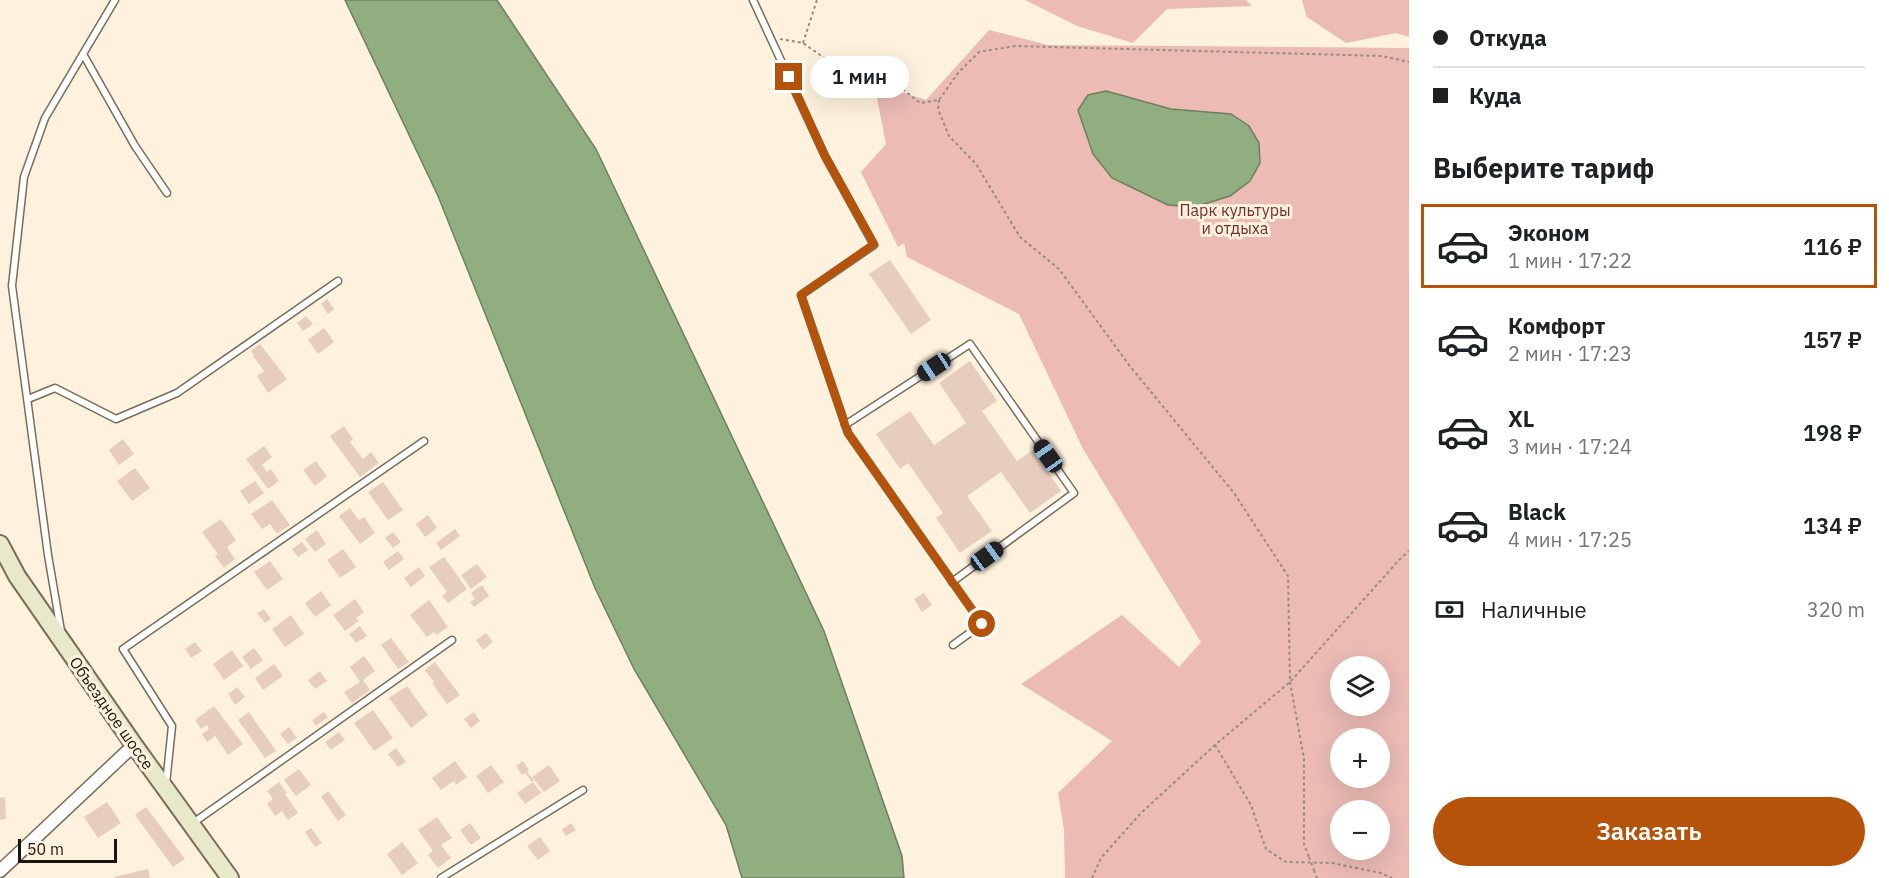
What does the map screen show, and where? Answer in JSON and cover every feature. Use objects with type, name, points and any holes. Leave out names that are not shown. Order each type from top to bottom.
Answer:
[{"type":"main road","name":"Объездное шоссе","points":[[0,544],[17,576],[63,643],[230,878]]},
{"type":"street","points":[[0,871],[134,745]]},
{"type":"lane","points":[[63,643],[48,555],[12,286],[24,177],[45,118],[115,0]]},
{"type":"lane","points":[[753,0],[825,156],[874,244],[801,295],[848,433],[982,624],[953,645]]},
{"type":"lane","points":[[83,54],[135,146],[167,194]]},
{"type":"lane","points":[[28,399],[55,388],[116,420],[177,393],[338,280]]},
{"type":"lane","points":[[845,425],[970,344],[1074,493],[952,582]]},
{"type":"lane","points":[[166,788],[172,726],[123,649],[424,441]]},
{"type":"lane","points":[[192,823],[452,640]]},
{"type":"lane","points":[[441,878],[583,790]]},
{"type":"path","points":[[803,43],[817,0]]},
{"type":"path","points":[[770,38],[803,43],[833,64],[874,66],[920,103],[939,99]]},
{"type":"path","points":[[1317,878],[1304,844],[1304,759],[1290,682],[1288,576],[1234,493],[1129,365],[1059,268],[1020,237],[976,164],[949,136],[938,109],[939,99],[958,73],[979,52],[1015,46],[1382,56],[1409,62]]},
{"type":"path","points":[[1092,878],[1101,858],[1141,813],[1215,745],[1290,682],[1370,591],[1409,551]]},
{"type":"path","points":[[1215,745],[1251,805],[1266,849],[1286,862],[1332,863],[1381,873],[1392,878]]},
{"type":"green space","points":[[1025,0],[1246,0],[1252,6],[1167,9],[1133,43],[1077,26]]},
{"type":"green space","points":[[1302,0],[1409,0],[1409,37],[1396,33],[1346,43],[1307,17]]},
{"type":"green space","name":"Парк культуры и отдыха","points":[[989,30],[1048,45],[1409,48],[1409,878],[1065,878],[1064,830],[1058,793],[1112,741],[1021,684],[1122,615],[1179,667],[1201,642],[1083,449],[1019,314],[907,257],[904,243],[898,247],[861,172],[886,144],[874,83],[926,100]]},
{"type":"shaded area","points":[[345,0],[497,0],[596,149],[824,631],[902,856],[904,878],[742,878],[726,825],[634,669],[595,588],[438,196]]},
{"type":"shaded area","points":[[1106,91],[1171,109],[1231,114],[1249,126],[1259,143],[1260,163],[1250,181],[1230,196],[1195,207],[1168,205],[1112,178],[1093,154],[1078,110],[1088,95]]},
{"type":"building","points":[[890,260],[931,320],[911,334],[869,274]]},
{"type":"building","points":[[327,299],[334,309],[328,314],[321,304]]},
{"type":"building","points":[[306,316],[313,324],[303,331],[297,323]]},
{"type":"building","points":[[324,328],[334,342],[318,354],[308,340]]},
{"type":"building","points":[[260,344],[287,379],[268,393],[257,376],[264,371],[251,351]]},
{"type":"building","points":[[970,361],[997,401],[982,411],[1017,461],[1033,450],[1061,491],[1030,513],[1001,472],[967,496],[992,531],[960,553],[936,518],[943,513],[908,463],[900,469],[876,434],[910,411],[934,445],[966,423],[939,383]]},
{"type":"building","points":[[344,426],[353,439],[350,442],[363,459],[371,452],[379,463],[360,477],[330,436]]},
{"type":"building","points":[[123,439],[134,454],[119,465],[109,450]]},
{"type":"building","points":[[264,446],[272,457],[262,465],[267,472],[271,469],[279,481],[268,489],[246,459]]},
{"type":"building","points":[[316,461],[327,476],[315,486],[303,470]]},
{"type":"building","points":[[135,468],[150,488],[132,501],[117,481]]},
{"type":"building","points":[[255,481],[264,493],[249,504],[240,491]]},
{"type":"building","points":[[383,482],[403,510],[388,520],[368,492]]},
{"type":"building","points":[[272,500],[290,525],[277,534],[270,524],[262,529],[251,514]]},
{"type":"building","points":[[350,508],[359,520],[364,517],[375,533],[360,544],[339,516]]},
{"type":"building","points":[[428,515],[437,528],[425,537],[416,524]]},
{"type":"building","points":[[221,519],[236,540],[227,547],[235,559],[224,568],[215,556],[218,554],[202,532]]},
{"type":"building","points":[[455,529],[460,536],[441,550],[436,543]]},
{"type":"building","points":[[317,530],[326,544],[315,552],[305,539]]},
{"type":"building","points":[[393,532],[401,542],[393,548],[385,538]]},
{"type":"building","points":[[302,542],[308,550],[298,557],[292,549]]},
{"type":"building","points":[[343,549],[356,567],[340,578],[327,560]]},
{"type":"building","points":[[398,551],[404,559],[389,570],[383,562]]},
{"type":"building","points":[[444,557],[467,589],[448,603],[442,596],[447,592],[429,567]]},
{"type":"building","points":[[270,561],[283,579],[267,590],[254,572]]},
{"type":"building","points":[[477,564],[487,577],[471,589],[461,575]]},
{"type":"building","points":[[419,567],[425,576],[411,587],[404,578]]},
{"type":"building","points":[[482,585],[489,596],[474,607],[470,602],[475,599],[471,593]]},
{"type":"building","points":[[321,591],[331,605],[315,617],[305,603]]},
{"type":"building","points":[[924,593],[932,605],[922,612],[914,599]]},
{"type":"building","points":[[355,599],[364,612],[356,618],[359,621],[345,631],[333,615]]},
{"type":"building","points":[[429,600],[448,627],[436,635],[434,632],[427,637],[410,615]]},
{"type":"building","points":[[264,609],[271,619],[265,623],[257,613]]},
{"type":"building","points":[[291,615],[304,634],[285,647],[272,629]]},
{"type":"building","points":[[360,626],[367,636],[356,643],[349,634]]},
{"type":"building","points":[[486,633],[493,642],[483,650],[476,640]]},
{"type":"building","points":[[391,638],[409,662],[398,669],[381,645]]},
{"type":"building","points":[[195,642],[202,651],[191,658],[185,649]]},
{"type":"building","points":[[254,648],[263,660],[251,669],[242,657]]},
{"type":"building","points":[[232,650],[243,666],[224,680],[213,664]]},
{"type":"building","points":[[364,656],[375,671],[363,680],[370,690],[352,703],[344,692],[360,682],[350,667]]},
{"type":"building","points":[[435,662],[460,695],[447,704],[425,670]]},
{"type":"building","points":[[274,664],[283,676],[263,690],[255,678]]},
{"type":"building","points":[[320,671],[327,681],[315,689],[308,680]]},
{"type":"building","points":[[407,686],[428,715],[411,728],[389,698]]},
{"type":"building","points":[[237,687],[245,697],[235,705],[228,694]]},
{"type":"building","points":[[214,706],[243,744],[228,755],[215,736],[207,742],[202,734],[209,729],[207,725],[201,729],[195,720]]},
{"type":"building","points":[[373,710],[393,738],[374,751],[354,723]]},
{"type":"building","points":[[249,712],[276,751],[265,758],[238,720]]},
{"type":"building","points":[[324,712],[328,717],[316,726],[312,720]]},
{"type":"building","points":[[474,712],[480,721],[471,728],[464,719]]},
{"type":"building","points":[[289,727],[297,738],[288,744],[280,734]]},
{"type":"building","points":[[339,732],[345,740],[331,750],[325,742]]},
{"type":"building","points":[[396,748],[406,762],[398,767],[388,754]]},
{"type":"building","points":[[455,761],[467,777],[456,785],[454,781],[441,790],[432,778]]},
{"type":"building","points":[[523,761],[534,781],[532,782],[525,773],[522,775],[516,766]]},
{"type":"building","points":[[491,765],[504,782],[488,793],[476,776]]},
{"type":"building","points":[[549,765],[560,781],[544,792],[532,777]]},
{"type":"building","points":[[299,769],[311,785],[296,796],[284,780]]},
{"type":"building","points":[[279,782],[298,813],[288,820],[282,811],[275,816],[267,804],[273,799],[267,791]]},
{"type":"building","points":[[533,782],[541,793],[525,804],[517,793]]},
{"type":"building","points":[[328,791],[346,815],[338,821],[321,797]]},
{"type":"building","points":[[5,797],[6,819],[0,820],[0,798]]},
{"type":"building","points":[[107,802],[121,823],[98,838],[84,817]]},
{"type":"building","points":[[146,807],[185,859],[173,867],[135,815]]},
{"type":"building","points":[[437,817],[452,838],[441,845],[451,858],[438,868],[428,855],[433,851],[418,830]]},
{"type":"building","points":[[470,823],[481,838],[471,845],[460,830]]},
{"type":"building","points":[[571,823],[576,830],[566,836],[562,830]]},
{"type":"building","points":[[311,828],[322,843],[315,847],[305,832]]},
{"type":"building","points":[[540,837],[550,851],[538,860],[527,846]]},
{"type":"building","points":[[402,842],[418,863],[402,875],[387,854]]},
{"type":"building","points":[[148,869],[150,878],[114,878],[114,877]]},
{"type":"route","points":[[789,77],[825,156],[874,244],[801,295],[848,433],[982,624]]}]
